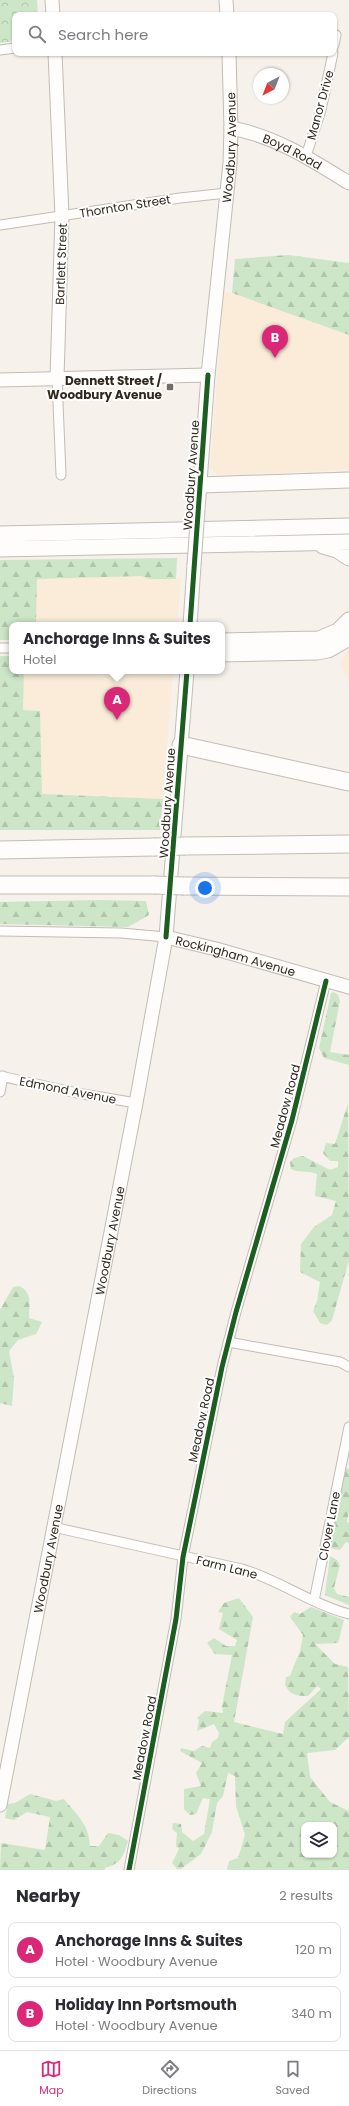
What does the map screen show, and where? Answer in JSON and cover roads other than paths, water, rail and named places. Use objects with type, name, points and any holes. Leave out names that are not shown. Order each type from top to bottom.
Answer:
[{"type":"highway","points":[[181,745],[349,782]]},
{"type":"highway","points":[[0,850],[349,844]]},
{"type":"highway","points":[[0,885],[154,884],[184,886],[349,887]]},
{"type":"main road","points":[[200,485],[349,480]]},
{"type":"main road","points":[[0,534],[347,525]]},
{"type":"main road","points":[[0,549],[349,542]]},
{"type":"main road","points":[[302,543],[337,550],[349,558]]},
{"type":"main road","points":[[225,641],[319,639],[338,631],[349,620]]},
{"type":"main road","points":[[225,654],[316,652],[328,650],[349,638]]},
{"type":"street","points":[[52,0],[53,12]]},
{"type":"street","points":[[226,0],[227,12]]},
{"type":"street","points":[[0,50],[12,48]]},
{"type":"street","name":"Bartlett Street","points":[[55,56],[62,216],[57,378],[61,475]]},
{"type":"street","name":"Woodbury Avenue","points":[[190,622],[208,375],[227,193],[232,128],[229,56]]},
{"type":"street","name":"Manor Drive","points":[[306,156],[321,110],[332,56]]},
{"type":"street","name":"Boyd Road","points":[[232,128],[262,136],[306,156],[349,183]]},
{"type":"street","name":"Thornton Street","points":[[0,225],[180,198],[227,193]]},
{"type":"street","points":[[0,380],[208,375]]},
{"type":"street","name":"Woodbury Avenue","points":[[0,1805],[136,1103],[166,937],[186,674]]},
{"type":"street","name":"Rockingham Avenue","points":[[0,931],[121,933],[166,937],[216,949],[349,987]]},
{"type":"street","name":"Meadow Road","points":[[129,1870],[176,1619],[183,1557],[228,1342],[292,1120],[326,981]]},
{"type":"street","points":[[0,1092],[2,1076]]},
{"type":"street","name":"Edmond Avenue","points":[[2,1076],[77,1093],[136,1103]]},
{"type":"street","points":[[228,1342],[340,1362],[349,1367]]},
{"type":"street","name":"Clover Lane","points":[[314,1601],[349,1427]]},
{"type":"street","name":"Farm Lane","points":[[53,1527],[254,1572],[314,1601],[349,1614]]},
{"type":"place","name":"Holiday Inn Portsmouth","points":[[275,358]]},
{"type":"place","name":"Dennett Street / Woodbury Avenue","points":[[170,387]]},
{"type":"place","name":"Anchorage Inns & Suites","points":[[117,720]]}]
